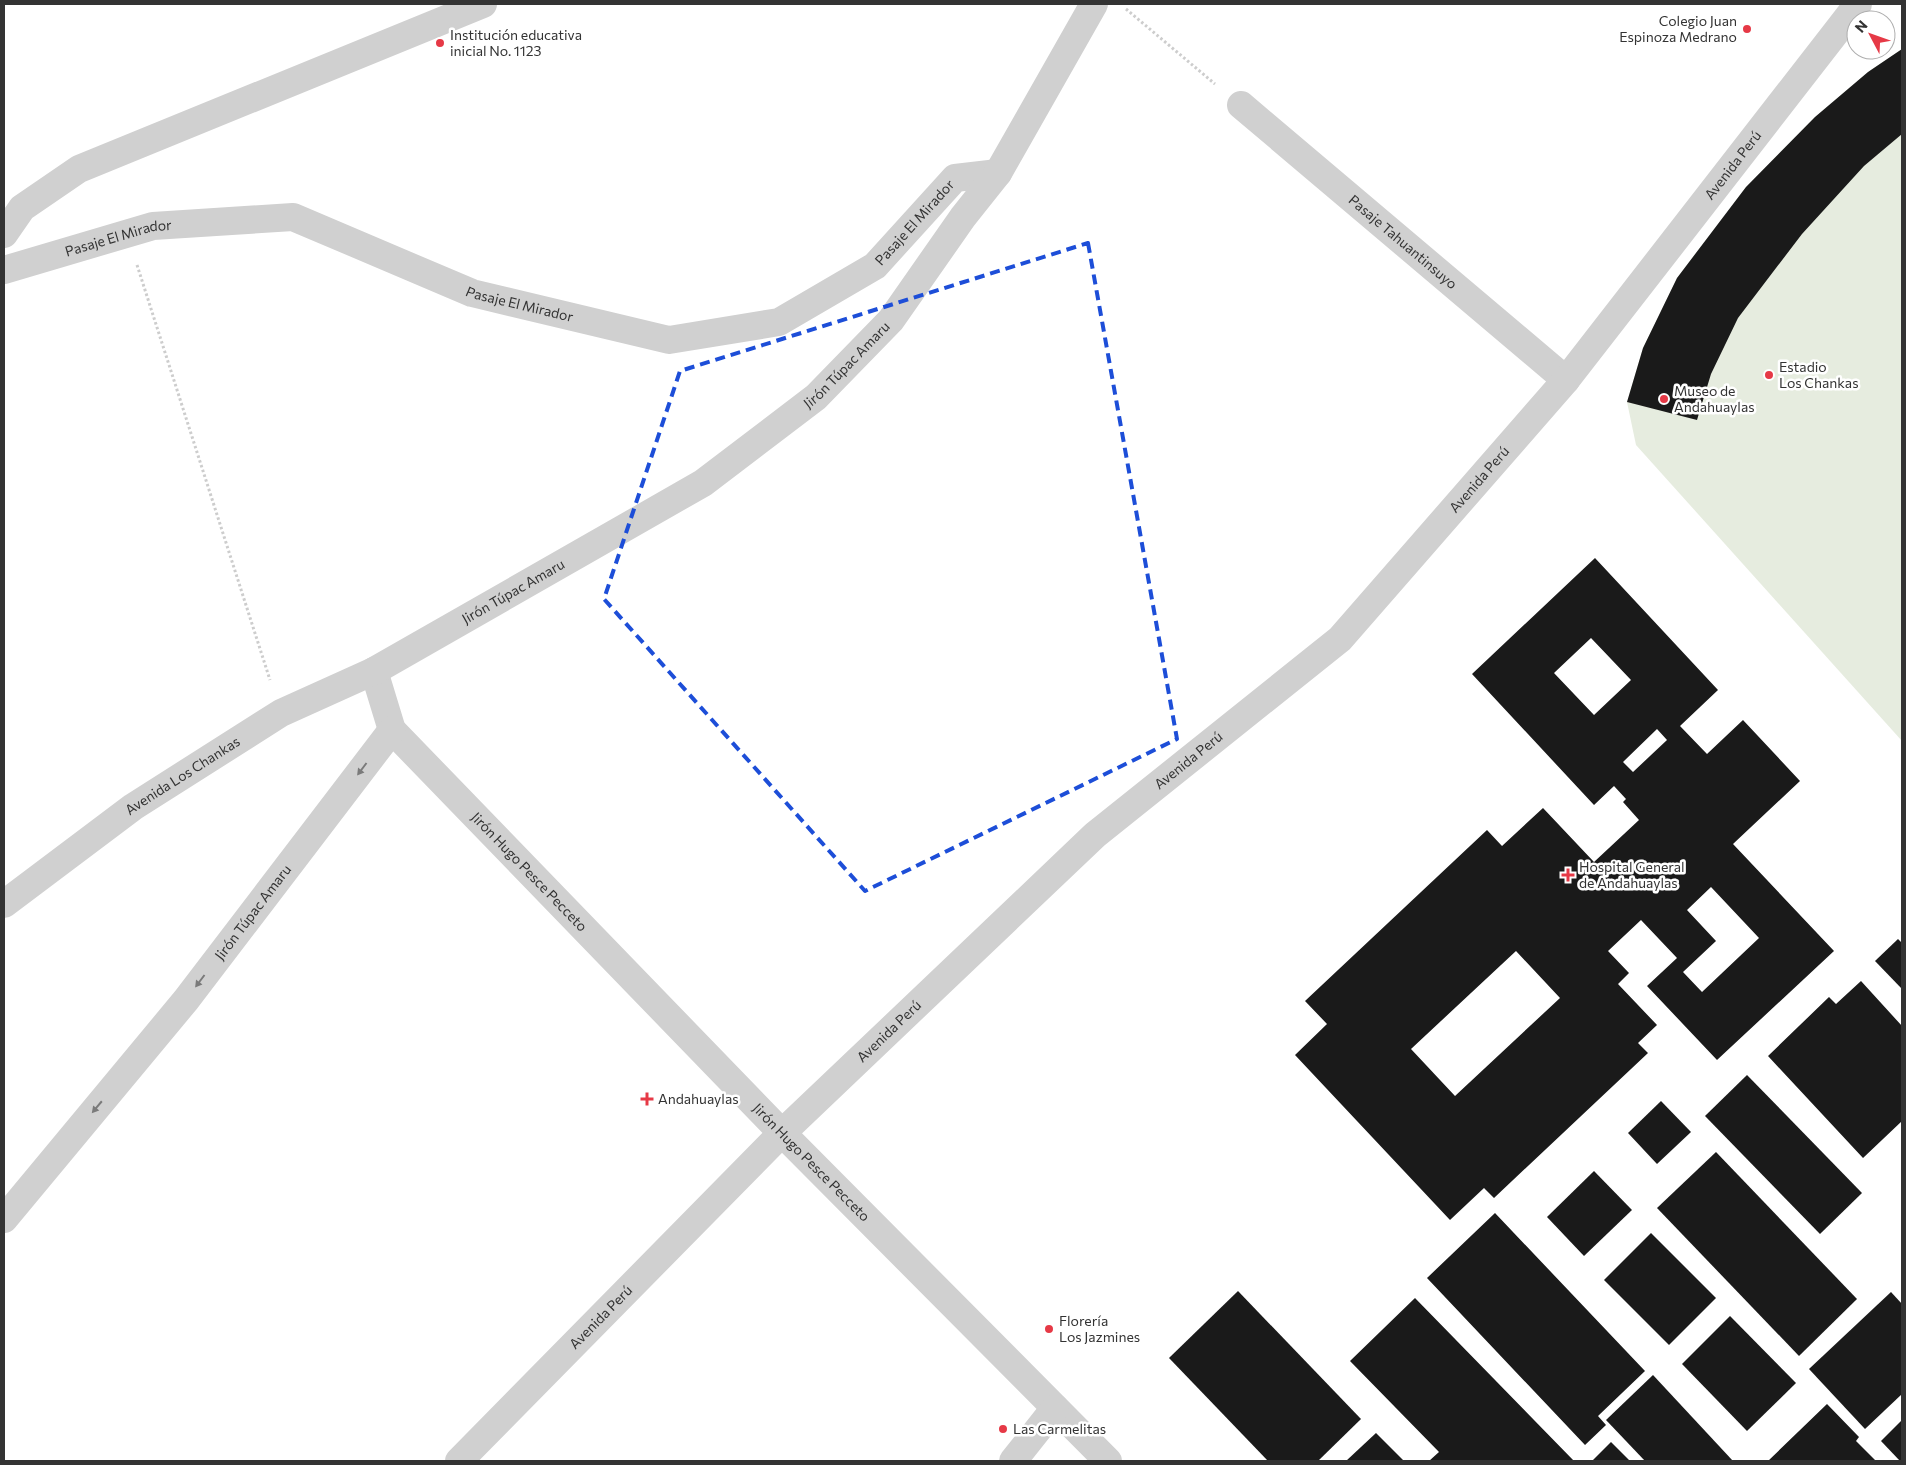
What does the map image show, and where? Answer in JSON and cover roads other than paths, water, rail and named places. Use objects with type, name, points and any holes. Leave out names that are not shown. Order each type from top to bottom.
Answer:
[{"type":"street","points":[[4,234],[22,208],[79,169],[483,4]]},
{"type":"street","name":"Jirón Túpac Amaru","points":[[374,671],[703,484],[816,397],[891,320],[963,217],[998,173],[1094,4]]},
{"type":"street","name":"Avenida Perú","points":[[460,1461],[782,1132],[1095,835],[1340,639],[1566,380],[1858,4]]},
{"type":"street","name":"Pasaje Tahuantinsuyo","points":[[1241,105],[1566,380]]},
{"type":"street","name":"Pasaje El Mirador","points":[[4,264],[152,226],[293,217],[472,293],[669,340],[779,322],[875,266],[955,178],[998,173]]},
{"type":"street","points":[[374,671],[392,730]]},
{"type":"street","name":"Avenida Los Chankas","points":[[4,904],[133,806],[281,713],[374,671]]},
{"type":"street","name":"Jirón Túpac Amaru","points":[[4,1219],[186,1000],[392,730]]},
{"type":"street","name":"Jirón Hugo Pesce Pecceto","points":[[392,730],[782,1132],[1108,1461]]},
{"type":"street","points":[[1013,1461],[1055,1408]]},
{"type":"place","name":"Colegio Juan Espinoza Medrano","points":[[1747,29]]},
{"type":"place","name":"Institución educativa inicial No. 1123","points":[[440,43]]},
{"type":"place","name":"Estadio Los Chankas","points":[[1769,375]]},
{"type":"place","name":"Museo de Andahuaylas","points":[[1664,399]]},
{"type":"place","name":"Hospital General de Andahuaylas","points":[[1568,875]]},
{"type":"place","name":"Andahuaylas","points":[[647,1099]]},
{"type":"place","name":"Florería Los Jazmines","points":[[1049,1329]]},
{"type":"place","name":"Las Carmelitas","points":[[1003,1429]]}]
